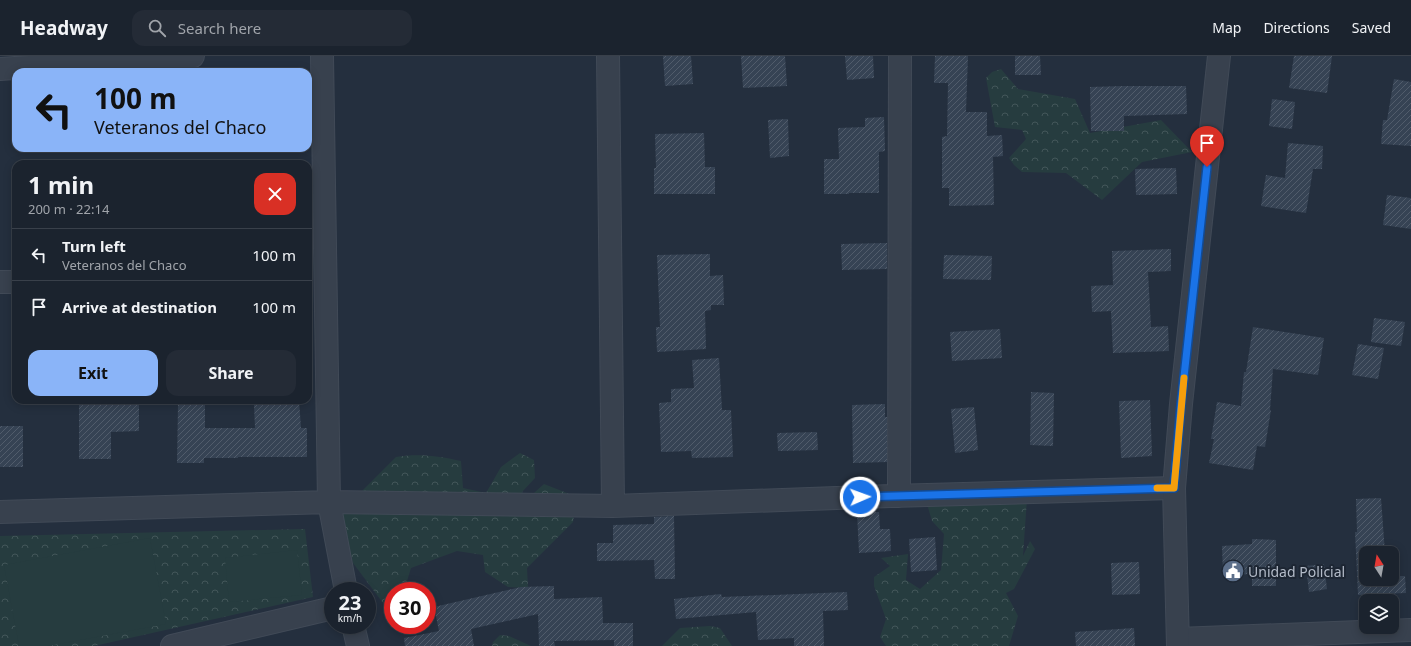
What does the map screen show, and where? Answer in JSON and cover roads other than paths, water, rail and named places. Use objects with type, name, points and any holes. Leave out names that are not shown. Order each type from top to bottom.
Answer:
[{"type":"street","points":[[15,68],[193,56]]},
{"type":"street","points":[[322,56],[317,273],[329,502],[344,582]]},
{"type":"street","points":[[608,56],[613,506]]},
{"type":"street","points":[[899,496],[900,56]]},
{"type":"street","points":[[1219,56],[1181,404],[1174,488],[1178,643],[1411,630]]},
{"type":"street","points":[[0,69],[12,68]]},
{"type":"street","points":[[0,282],[12,282]]},
{"type":"street","points":[[0,512],[329,502],[613,506],[1174,488]]},
{"type":"street","points":[[172,646],[324,610]]},
{"type":"street","points":[[355,634],[358,646]]},
{"type":"place","name":"Unidad Policial","points":[[1233,571]]}]
